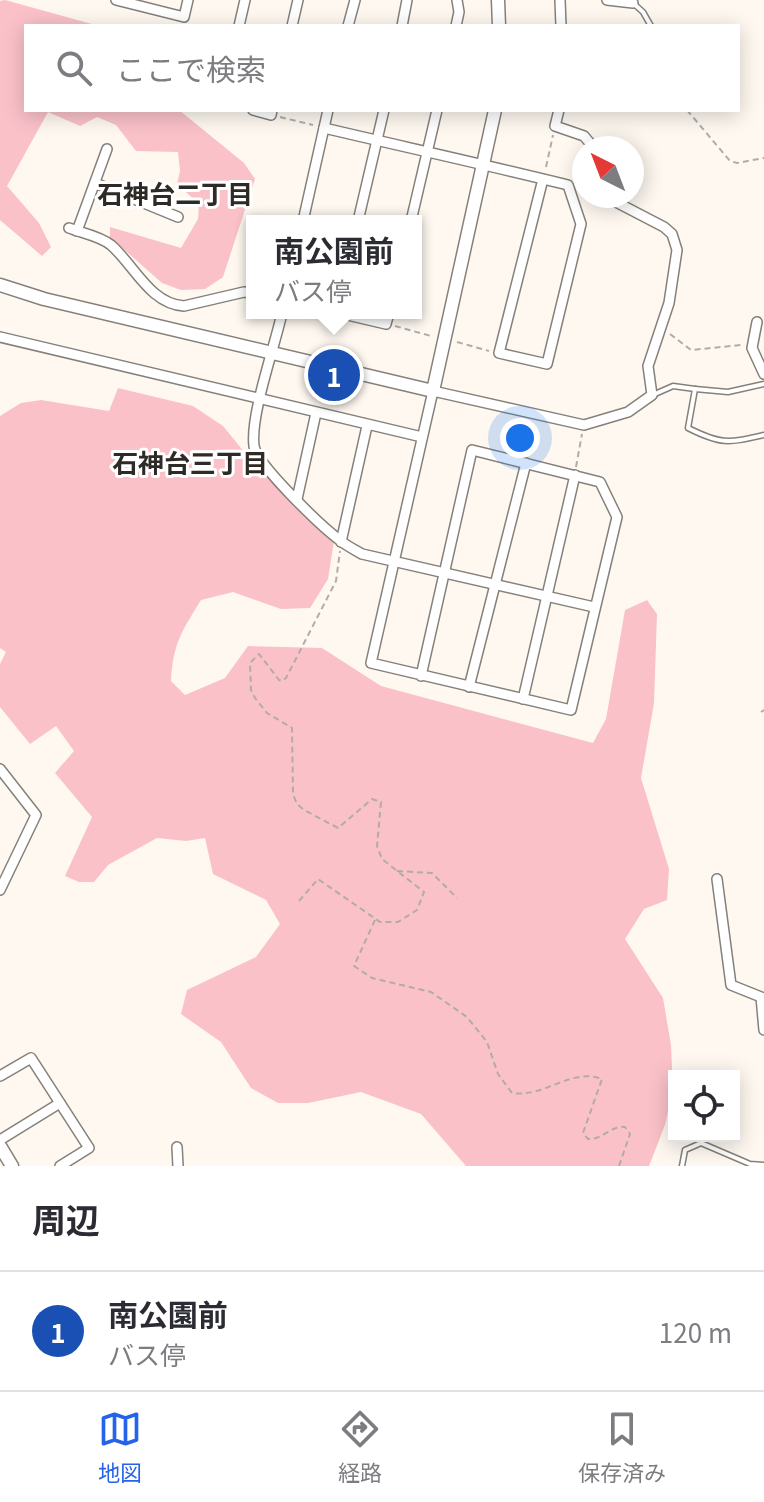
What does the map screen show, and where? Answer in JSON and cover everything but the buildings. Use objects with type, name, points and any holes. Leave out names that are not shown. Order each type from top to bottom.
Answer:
[{"type":"street","points":[[116,0],[131,2],[183,21],[188,0]]},
{"type":"street","points":[[239,24],[245,0]]},
{"type":"street","points":[[292,24],[298,0]]},
{"type":"street","points":[[349,24],[355,0]]},
{"type":"street","points":[[402,24],[407,0]]},
{"type":"street","points":[[456,24],[457,0]]},
{"type":"street","points":[[498,0],[499,24]]},
{"type":"street","points":[[560,0],[561,24]]},
{"type":"street","points":[[607,0],[633,3]]},
{"type":"street","points":[[304,215],[328,112]]},
{"type":"street","points":[[359,215],[384,112]]},
{"type":"street","points":[[412,215],[437,112]]},
{"type":"street","points":[[421,676],[472,450],[600,482],[617,517],[571,710],[421,676],[371,663],[495,112]]},
{"type":"street","points":[[558,112],[555,126],[584,136]]},
{"type":"street","points":[[324,128],[377,140],[484,165],[543,179],[568,185],[581,224],[547,364],[499,353],[543,179]]},
{"type":"street","points":[[107,149],[73,230],[108,243],[149,288],[175,305],[184,306],[246,292]]},
{"type":"street","points":[[95,183],[178,217]]},
{"type":"street","points":[[0,285],[44,299],[584,425],[628,412],[652,395],[648,366],[663,328],[677,250],[672,234],[664,227],[627,208]]},
{"type":"street","points":[[281,319],[259,400],[254,448],[262,463],[341,542],[362,554],[594,607]]},
{"type":"street","points":[[365,319],[386,324],[387,319]]},
{"type":"street","points":[[757,322],[752,348],[764,374]]},
{"type":"street","points":[[0,337],[422,437]]},
{"type":"street","points":[[297,499],[316,413]]},
{"type":"street","points":[[341,542],[367,426]]},
{"type":"street","points":[[469,687],[526,463]]},
{"type":"street","points":[[523,699],[575,475]]},
{"type":"street","points":[[0,769],[36,815],[0,890]]},
{"type":"street","points":[[717,879],[731,985],[761,997],[764,1030]]},
{"type":"street","points":[[0,1076],[31,1058],[89,1148],[60,1166]]},
{"type":"street","points":[[12,1166],[0,1143],[60,1103]]},
{"type":"street","points":[[177,1147],[178,1166]]},
{"type":"lane","points":[[633,3],[650,24]]},
{"type":"lane","points":[[652,395],[673,386],[728,392],[764,384]]},
{"type":"lane","points":[[695,389],[688,428],[714,441],[728,442],[764,435]]},
{"type":"lane","points":[[682,1166],[685,1150],[701,1143],[750,1164],[764,1165]]},
{"type":"path","points":[[272,112],[324,128]]},
{"type":"path","points":[[689,112],[730,161],[737,163],[764,158]]},
{"type":"path","points":[[543,179],[555,126]]},
{"type":"path","points":[[663,328],[691,350],[732,344],[752,348]]},
{"type":"path","points":[[575,475],[584,425]]},
{"type":"path","points":[[299,901],[318,879],[380,922],[398,922],[417,910],[424,892],[382,859],[377,846],[381,802],[372,799],[338,828],[297,804],[293,794],[292,728],[267,713],[251,690],[250,663],[259,654],[279,680],[286,678],[336,581],[341,542]]},
{"type":"path","points":[[395,871],[432,873],[457,898]]},
{"type":"path","points":[[375,919],[354,966],[372,978],[431,992],[467,1017],[487,1042],[498,1074],[512,1093],[526,1095],[591,1075],[602,1079],[583,1133],[588,1139],[597,1140],[619,1126],[625,1127],[630,1134],[619,1166]]},
{"type":"shaded area","points":[[0,1],[92,24],[24,24],[24,112],[48,112],[7,186],[39,223],[51,247],[42,256],[0,220]]},
{"type":"shaded area","points":[[48,112],[181,112],[244,163],[255,179],[223,277],[205,289],[181,290],[162,283],[110,237],[110,227],[181,248],[198,219],[199,204],[177,184],[180,171],[178,152],[136,151],[116,125],[97,117],[80,126]]},
{"type":"shaded area","points":[[118,388],[193,406],[223,426],[254,464],[334,541],[328,579],[310,608],[281,609],[233,592],[201,600],[184,629],[174,657],[171,681],[185,695],[225,678],[248,646],[322,648],[381,686],[593,743],[606,719],[625,610],[647,600],[657,614],[654,703],[641,778],[669,869],[667,900],[644,909],[625,939],[663,998],[672,1070],[668,1070],[665,1125],[649,1166],[466,1166],[421,1114],[361,1092],[308,1103],[278,1103],[251,1088],[221,1042],[181,1014],[187,990],[256,957],[280,924],[266,900],[213,874],[205,838],[186,841],[157,838],[108,865],[94,882],[79,882],[65,876],[92,817],[55,773],[74,751],[56,726],[30,744],[0,707],[0,664],[6,652],[0,648],[0,416],[21,403],[41,400],[109,411]]},
{"type":"place","name":"南公園前","points":[[334,375]]},
{"type":"district","name":"石神台二丁目","points":[[175,195]]},
{"type":"district","name":"石神台三丁目","points":[[190,464]]}]
